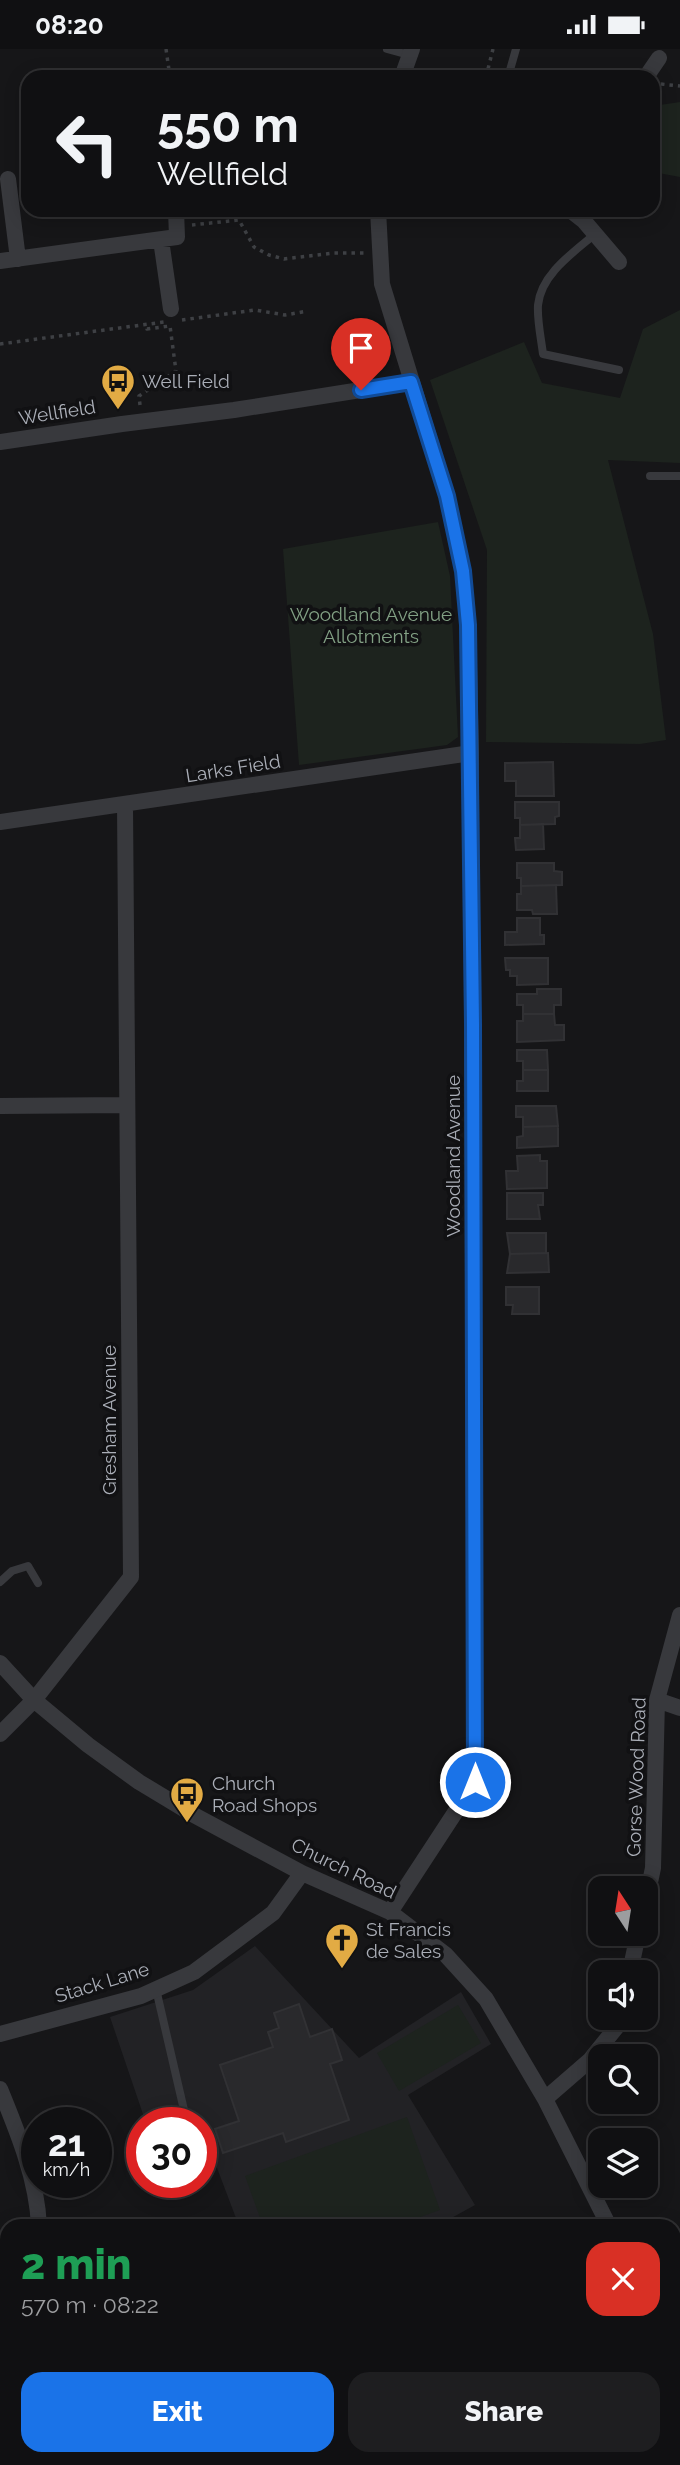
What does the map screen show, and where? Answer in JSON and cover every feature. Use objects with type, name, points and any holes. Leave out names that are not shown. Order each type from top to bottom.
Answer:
[{"type":"street","points":[[404,70],[410,52]]},
{"type":"street","points":[[651,70],[659,58]]},
{"type":"street","points":[[8,179],[18,259]]},
{"type":"street","name":"Woodland Avenue","points":[[378,217],[382,284],[447,496],[463,571],[468,625],[471,753],[475,1782],[390,1912]]},
{"type":"street","points":[[577,217],[620,263]]},
{"type":"street","points":[[0,261],[177,237],[176,218]]},
{"type":"street","points":[[161,240],[171,309]]},
{"type":"street","name":"Wellfield","points":[[0,442],[234,410],[411,382]]},
{"type":"street","name":"Larks Field","points":[[0,822],[471,753]]},
{"type":"street","name":"Gresham Avenue","points":[[0,1734],[34,1700],[131,1577],[125,805]]},
{"type":"street","points":[[0,1106],[128,1105]]},
{"type":"street","name":"Gorse Wood Road","points":[[651,1876],[657,1700],[680,1615]]},
{"type":"street","name":"Church Road","points":[[0,1663],[34,1700],[88,1745],[139,1781],[192,1814],[302,1873],[390,1912],[445,1954],[486,1999],[545,2099],[605,2219]]},
{"type":"street","points":[[657,1700],[680,1709]]},
{"type":"street","name":"Stack Lane","points":[[0,2034],[141,1996],[194,1972],[273,1913],[302,1873]]},
{"type":"street","points":[[545,2099],[590,2060],[613,2030]]},
{"type":"street","points":[[0,2089],[14,2123],[38,2200],[39,2219]]},
{"type":"lane","points":[[387,49],[410,52]]},
{"type":"lane","points":[[510,70],[516,49]]},
{"type":"lane","points":[[595,234],[567,257],[541,292],[538,306],[543,353],[619,370]]},
{"type":"lane","points":[[650,476],[680,476]]},
{"type":"lane","points":[[0,1582],[12,1571],[27,1566],[38,1583]]},
{"type":"lane","points":[[156,1989],[183,2107]]},
{"type":"path","points":[[166,49],[169,70]]},
{"type":"path","points":[[488,70],[493,49]]},
{"type":"path","points":[[660,84],[680,86]]},
{"type":"path","points":[[176,218],[239,220],[254,247],[284,259],[334,253],[380,252]]},
{"type":"path","points":[[0,344],[255,310],[285,315],[308,311]]},
{"type":"path","points":[[143,421],[139,396],[176,371],[170,326],[147,329],[147,324]]},
{"type":"shaded area","points":[[255,1946],[359,2058],[461,1992],[491,2044],[408,2095],[475,2205],[450,2219],[236,2219],[217,2168],[217,2107],[141,2107],[110,2017],[193,1990]]},
{"type":"green space","points":[[680,102],[680,177],[660,173],[660,105]]},
{"type":"green space","points":[[680,310],[680,463],[608,460],[653,634],[666,740],[640,744],[486,742],[487,550],[430,380],[524,342],[542,383],[620,398],[643,329]]},
{"type":"green space","name":"Woodland Avenue Allotments","points":[[438,522],[450,576],[458,737],[447,745],[299,765],[283,549]]},
{"type":"green space","points":[[458,2005],[481,2043],[399,2091],[377,2053]]},
{"type":"green space","points":[[407,2117],[440,2210],[415,2219],[260,2219],[245,2176]]},
{"type":"building","points":[[553,762],[554,796],[516,796],[516,781],[505,781],[505,763]]},
{"type":"building","points":[[515,802],[559,802],[559,816],[555,817],[555,824],[520,825],[520,818],[515,818]]},
{"type":"building","points":[[543,824],[544,849],[516,850],[515,838],[520,838],[520,825]]},
{"type":"building","points":[[517,863],[554,863],[554,871],[562,872],[562,885],[521,886],[521,878],[517,878]]},
{"type":"building","points":[[556,885],[557,914],[533,914],[532,910],[517,910],[517,894],[521,894],[521,886]]},
{"type":"building","points":[[517,918],[540,918],[540,935],[544,935],[544,944],[505,945],[505,932],[517,932]]},
{"type":"building","points":[[505,958],[548,958],[548,984],[517,985],[517,976],[510,976],[510,970],[506,970]]},
{"type":"building","points":[[537,989],[561,989],[561,1005],[554,1005],[554,1014],[523,1014],[523,1005],[517,1005],[517,994],[537,994]]},
{"type":"building","points":[[523,1014],[554,1014],[555,1025],[564,1025],[564,1040],[517,1042],[517,1021],[523,1021]]},
{"type":"building","points":[[517,1050],[547,1050],[548,1070],[523,1070],[523,1061],[517,1061]]},
{"type":"building","points":[[523,1070],[548,1070],[548,1091],[517,1091],[517,1081],[523,1081]]},
{"type":"building","points":[[516,1106],[556,1106],[558,1126],[523,1127],[523,1117],[516,1117]]},
{"type":"building","points":[[558,1126],[558,1146],[517,1148],[517,1137],[523,1136],[523,1127]]},
{"type":"building","points":[[540,1155],[540,1161],[547,1161],[547,1188],[507,1189],[506,1171],[518,1171],[517,1156]]},
{"type":"building","points":[[507,1193],[543,1193],[543,1205],[538,1205],[540,1219],[507,1219]]},
{"type":"building","points":[[507,1233],[546,1233],[546,1253],[510,1254]]},
{"type":"building","points":[[548,1253],[549,1272],[507,1273],[510,1254]]},
{"type":"building","points":[[506,1287],[539,1287],[539,1314],[512,1314],[513,1305],[506,1305]]},
{"type":"building","points":[[299,2004],[310,2037],[332,2029],[342,2060],[330,2064],[349,2120],[286,2142],[283,2133],[223,2153],[217,2128],[239,2121],[220,2065],[273,2047],[268,2032],[279,2028],[274,2013]]},
{"type":"place","name":"Well Field","points":[[118,411]]},
{"type":"place","name":"Church Road Shops","points":[[187,1824]]},
{"type":"place","name":"St Francis de Sales","points":[[342,1970]]},
{"type":"route","points":[[361,390],[411,382],[447,496],[463,571],[468,625],[475,1322],[475,1782]]}]
